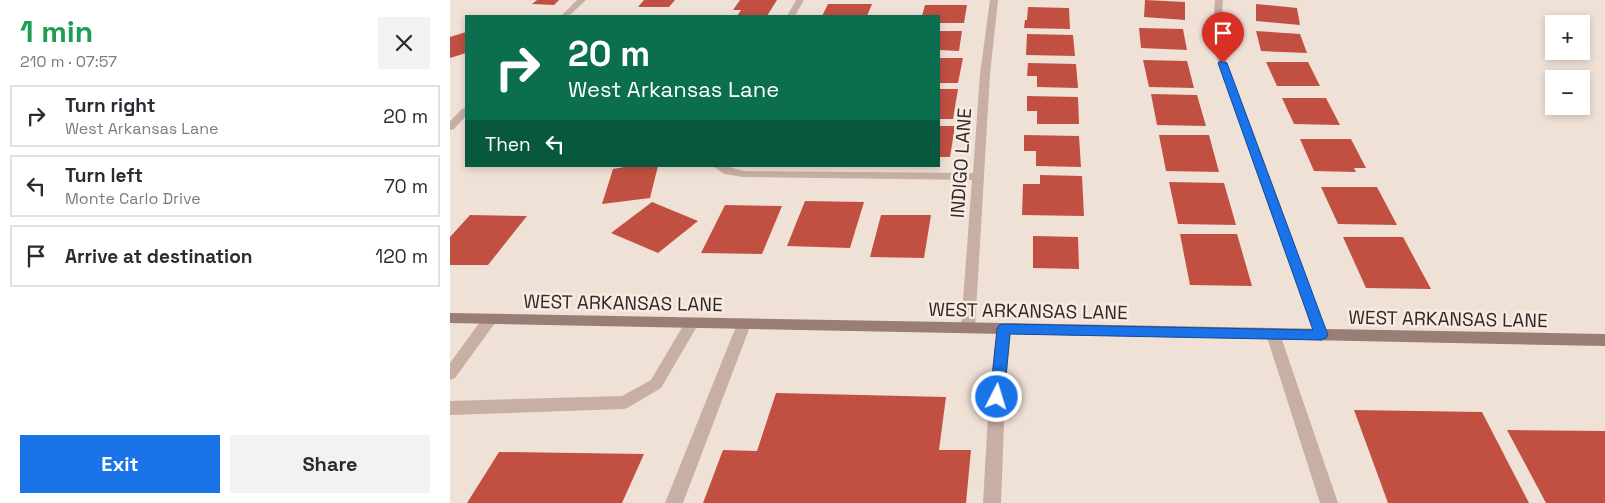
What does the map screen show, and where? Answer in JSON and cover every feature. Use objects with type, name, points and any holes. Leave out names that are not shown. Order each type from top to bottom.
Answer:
[{"type":"main road","name":"WEST ARKANSAS LANE","points":[[450,318],[1605,340]]},
{"type":"street","points":[[566,15],[582,0]]},
{"type":"street","points":[[792,15],[800,0]]},
{"type":"street","name":"INDIGO LANE","points":[[968,328],[985,74],[994,0]]},
{"type":"street","points":[[1219,0],[1216,44],[1321,335]]},
{"type":"street","points":[[450,127],[465,112]]},
{"type":"street","points":[[720,167],[728,172],[743,174],[977,177]]},
{"type":"street","points":[[450,374],[490,319]]},
{"type":"street","points":[[450,408],[624,402],[656,384],[692,323]]},
{"type":"street","points":[[674,503],[744,324]]},
{"type":"street","points":[[992,503],[997,397],[1004,329]]},
{"type":"street","points":[[1273,334],[1330,503]]},
{"type":"building","points":[[537,0],[559,0],[554,5],[532,4]]},
{"type":"building","points":[[644,0],[675,0],[669,7],[638,7]]},
{"type":"building","points":[[740,0],[777,0],[768,15],[738,15],[741,10],[733,10]]},
{"type":"building","points":[[1145,0],[1185,2],[1185,20],[1144,17]]},
{"type":"building","points":[[828,4],[872,4],[867,15],[822,15]]},
{"type":"building","points":[[1256,4],[1297,8],[1300,25],[1256,21]]},
{"type":"building","points":[[925,5],[967,5],[964,23],[940,23],[940,15],[922,15]]},
{"type":"building","points":[[1028,7],[1069,8],[1070,29],[1024,28]]},
{"type":"building","points":[[1139,28],[1183,29],[1187,50],[1141,48]]},
{"type":"building","points":[[940,31],[962,31],[959,51],[940,50]]},
{"type":"building","points":[[1256,31],[1300,34],[1307,53],[1261,51]]},
{"type":"building","points":[[465,32],[465,53],[450,58],[450,37]]},
{"type":"building","points":[[1027,34],[1073,35],[1075,56],[1026,55]]},
{"type":"building","points":[[940,58],[963,58],[958,83],[940,83]]},
{"type":"building","points":[[1143,60],[1187,61],[1194,88],[1149,87]]},
{"type":"building","points":[[1266,62],[1308,62],[1320,86],[1277,86]]},
{"type":"building","points":[[1028,63],[1076,64],[1078,88],[1037,87],[1037,76],[1027,76]]},
{"type":"building","points":[[940,89],[958,89],[953,119],[940,119]]},
{"type":"building","points":[[1151,94],[1197,95],[1206,126],[1157,125]]},
{"type":"building","points":[[1027,96],[1078,97],[1079,124],[1037,124],[1037,111],[1027,111]]},
{"type":"building","points":[[1282,98],[1326,98],[1340,125],[1294,124]]},
{"type":"building","points":[[940,126],[955,126],[950,157],[940,157]]},
{"type":"building","points":[[1024,135],[1079,136],[1081,167],[1036,166],[1036,151],[1024,151]]},
{"type":"building","points":[[1159,135],[1209,135],[1219,172],[1166,171]]},
{"type":"building","points":[[1300,139],[1351,139],[1366,168],[1354,168],[1356,172],[1314,171]]},
{"type":"building","points":[[658,167],[650,198],[602,204],[613,169]]},
{"type":"building","points":[[1040,175],[1082,176],[1084,216],[1022,215],[1023,184],[1040,184]]},
{"type":"building","points":[[1169,182],[1224,183],[1236,225],[1178,224]]},
{"type":"building","points":[[1321,187],[1377,187],[1397,225],[1338,224]]},
{"type":"building","points":[[805,201],[864,202],[850,248],[787,246]]},
{"type":"building","points":[[652,202],[698,221],[658,253],[611,233]]},
{"type":"building","points":[[725,205],[782,206],[762,254],[701,253]]},
{"type":"building","points":[[470,215],[527,216],[488,265],[450,265],[450,237]]},
{"type":"building","points":[[881,215],[931,215],[924,258],[870,257]]},
{"type":"building","points":[[1180,234],[1237,234],[1252,286],[1190,285]]},
{"type":"building","points":[[1033,236],[1078,237],[1079,269],[1033,268]]},
{"type":"building","points":[[1343,237],[1403,237],[1431,289],[1366,288]]},
{"type":"building","points":[[776,393],[946,397],[939,450],[971,450],[966,503],[703,503],[723,450],[757,451]]},
{"type":"building","points":[[1354,410],[1482,412],[1529,503],[1388,503]]},
{"type":"building","points":[[1507,430],[1605,431],[1605,503],[1546,503]]},
{"type":"building","points":[[499,452],[644,454],[622,503],[467,503]]},
{"type":"route","points":[[997,397],[1004,329],[1321,335],[1223,63]]}]
